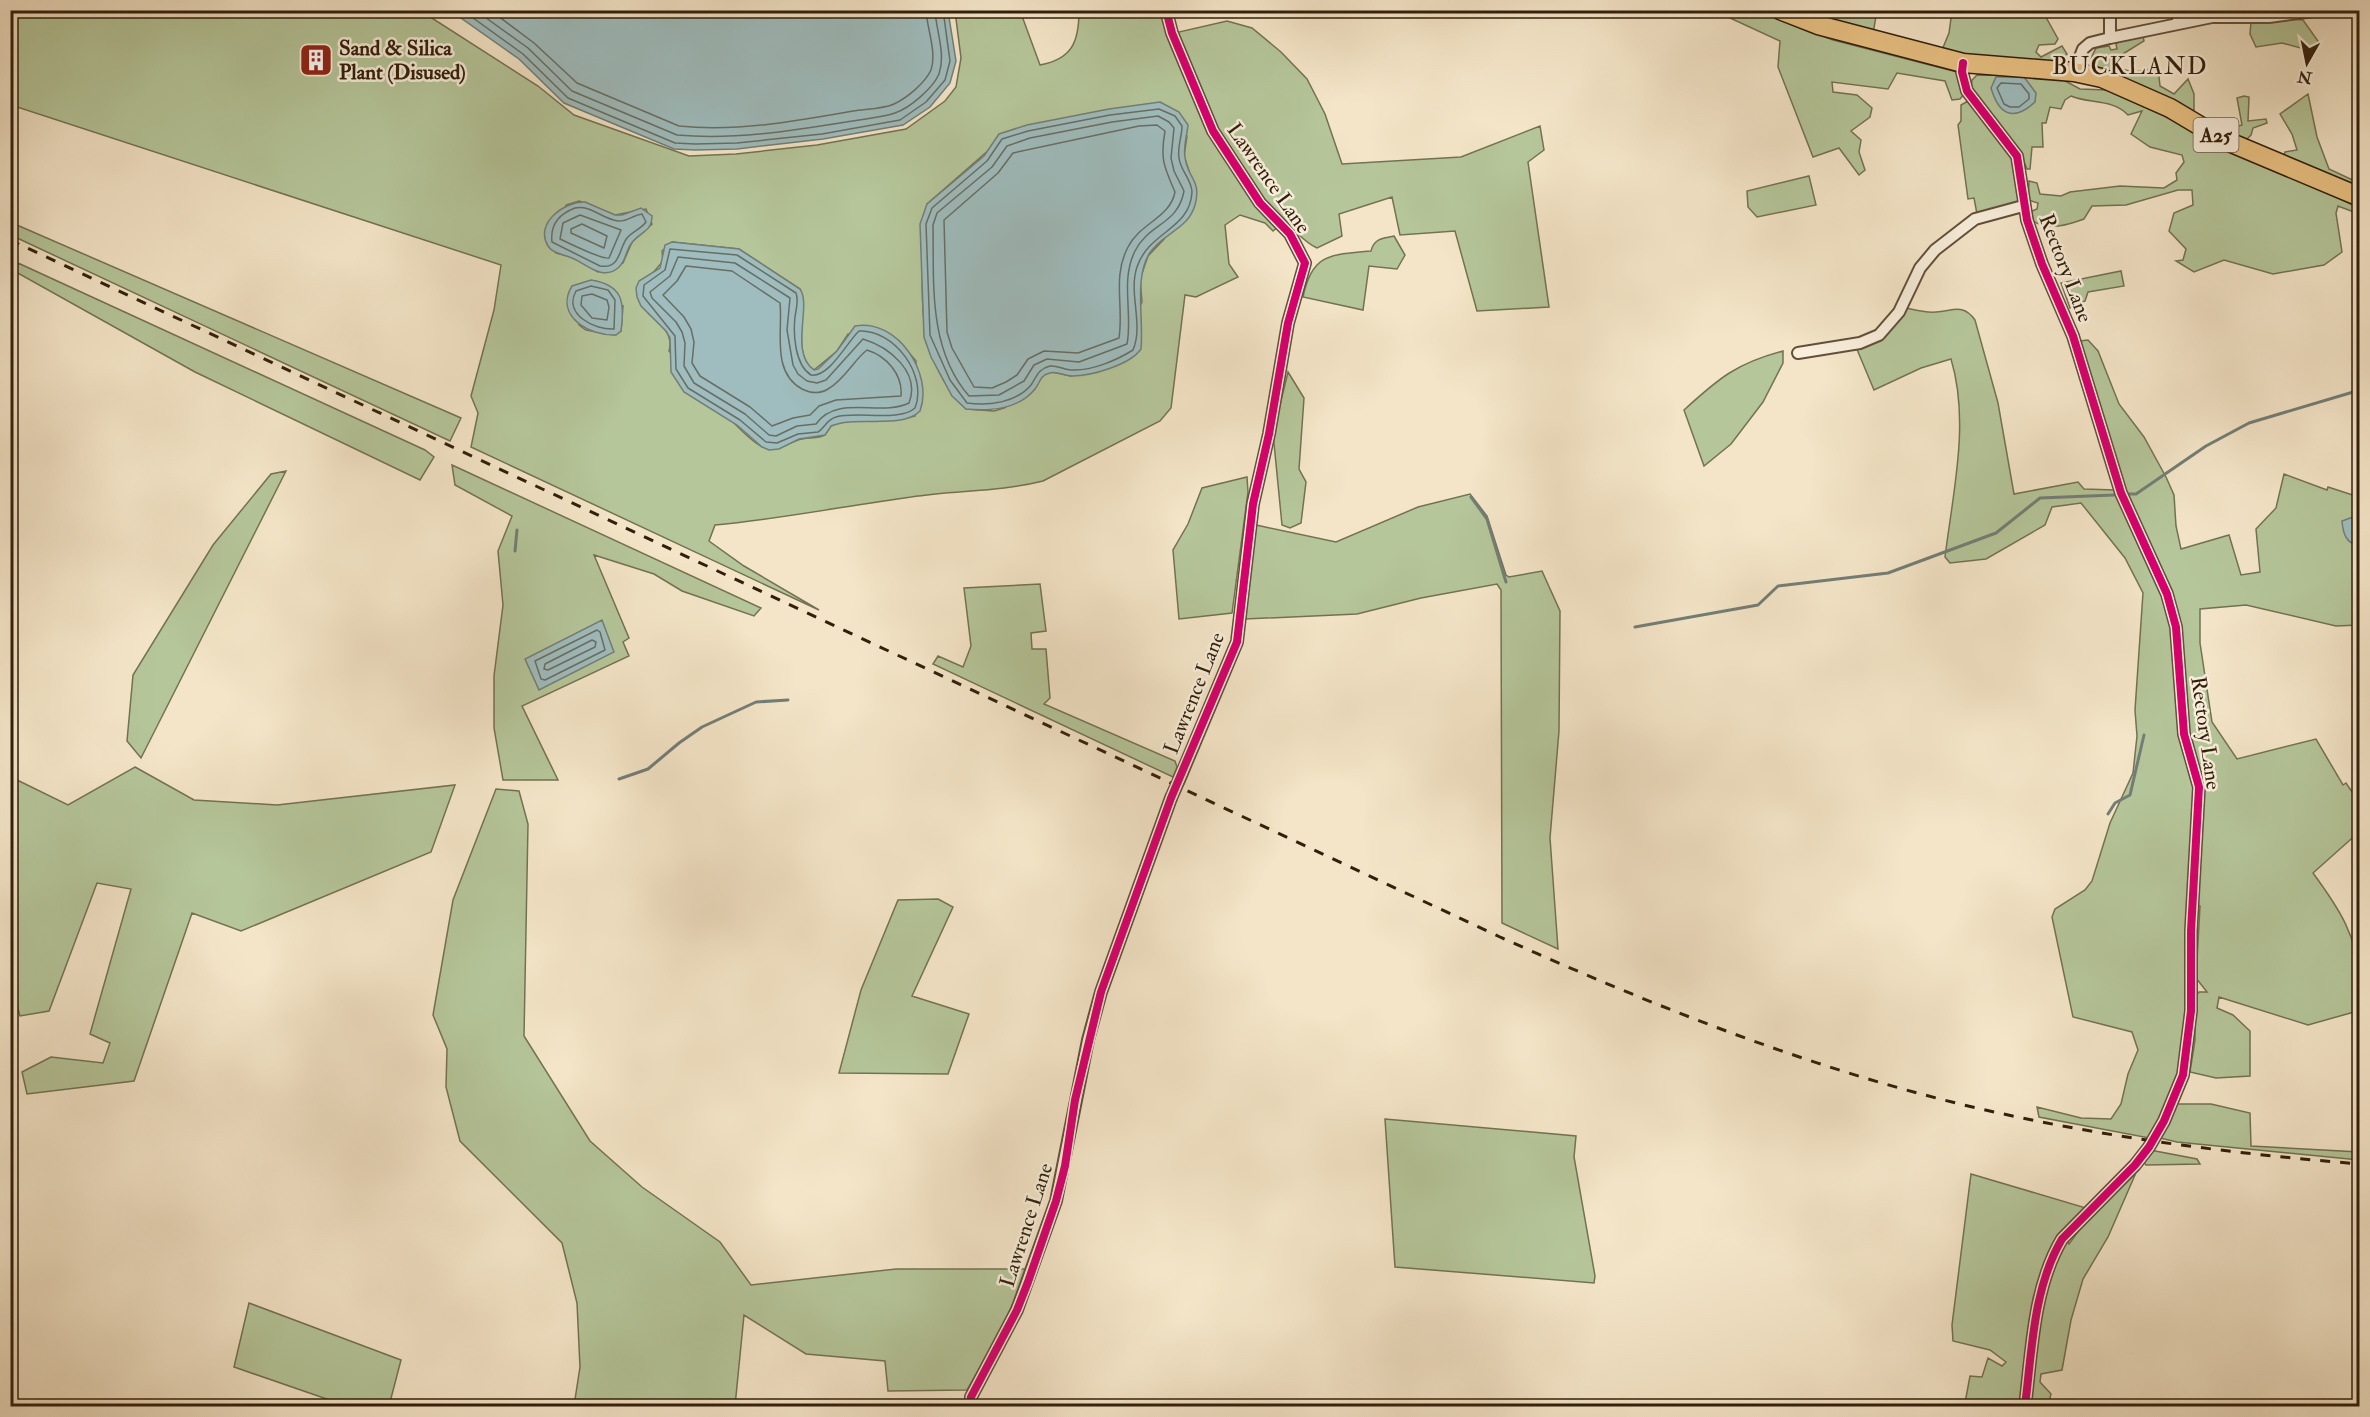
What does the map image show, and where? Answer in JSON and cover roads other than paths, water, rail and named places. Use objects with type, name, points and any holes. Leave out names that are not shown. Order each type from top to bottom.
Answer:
[{"type":"main road","name":"A25","points":[[1780,10],[1818,25],[1963,63],[2074,72],[2102,78],[2144,96],[2222,139],[2360,197]]},
{"type":"street","name":"Lawrence Lane","points":[[971,1397],[1017,1310],[1056,1201],[1088,1040],[1101,992],[1171,798],[1237,642],[1253,504],[1269,434],[1288,323],[1305,263],[1290,234],[1260,203],[1213,132],[1172,33],[1166,10]]},
{"type":"street","points":[[2110,10],[2110,38]]},
{"type":"street","points":[[2178,10],[2178,24]]},
{"type":"street","points":[[2074,72],[2083,49],[2090,43],[2212,17],[2269,17],[2321,10]]},
{"type":"street","name":"Rectory Lane","points":[[1963,63],[1962,72],[1967,91],[2017,156],[2023,206],[2042,264],[2073,336],[2121,493],[2167,594],[2176,627],[2184,734],[2199,787],[2191,931],[2191,1011],[2183,1076],[2164,1121],[2149,1147],[2135,1166],[2062,1239],[2056,1250],[2040,1299],[2025,1407]]},
{"type":"street","points":[[1798,353],[1860,343],[1879,335],[1899,312],[1928,256],[1975,219],[2023,206]]},
{"type":"water","points":[[451,11],[948,11],[956,61],[950,83],[930,107],[903,125],[823,139],[737,149],[674,149],[564,103],[519,59]]},
{"type":"water","points":[[1996,77],[2024,77],[2036,93],[2035,102],[2020,112],[2008,113],[2003,110],[1991,88]]},
{"type":"water","points":[[1160,102],[1179,112],[1188,125],[1185,157],[1197,190],[1197,197],[1187,220],[1154,247],[1144,264],[1141,287],[1141,349],[1136,355],[1119,365],[1099,372],[1072,376],[1047,374],[1042,377],[1028,396],[1012,405],[985,410],[966,409],[952,396],[931,357],[924,337],[920,224],[927,204],[984,156],[999,134],[1027,125]]},
{"type":"water","points":[[585,202],[615,215],[622,215],[641,208],[652,216],[650,226],[634,240],[623,263],[612,272],[595,270],[548,246],[545,229],[548,222],[561,209]]},
{"type":"water","points":[[672,242],[739,249],[800,289],[804,306],[803,352],[807,362],[814,370],[837,351],[855,326],[870,326],[885,331],[898,340],[917,366],[922,381],[923,396],[920,411],[902,420],[841,423],[831,426],[825,435],[799,439],[779,449],[769,450],[762,447],[737,425],[684,392],[671,372],[670,338],[641,306],[637,297],[636,288],[639,281],[660,268],[665,245]]},
{"type":"water","points":[[591,280],[610,286],[620,296],[621,331],[616,335],[585,328],[571,315],[567,306],[572,286]]},
{"type":"water","points":[[2353,517],[2359,519],[2359,546],[2348,540],[2343,530],[2342,521]]},
{"type":"water","points":[[602,620],[614,652],[539,690],[525,659]]},
{"type":"waterway","points":[[2128,494],[2136,494],[2206,446],[2249,423],[2360,390]]},
{"type":"waterway","points":[[1635,627],[1758,605],[1778,586],[1888,573],[1996,533],[2040,498],[2114,495]]},
{"type":"waterway","points":[[1471,497],[1487,519],[1506,582]]},
{"type":"waterway","points":[[515,551],[517,530]]},
{"type":"waterway","points":[[619,779],[648,769],[702,727],[756,702],[788,700]]},
{"type":"waterway","points":[[2108,814],[2115,803],[2130,795],[2144,735]]},
{"type":"railway","points":[[10,240],[1500,937],[1669,1009],[1842,1071],[1960,1104],[2059,1125],[2159,1142],[2360,1164]]},
{"type":"place","name":"Sand & Silica Plant (Disused)","points":[[316,60]]},
{"type":"district","name":"BUCKLAND","points":[[2130,66]]}]
